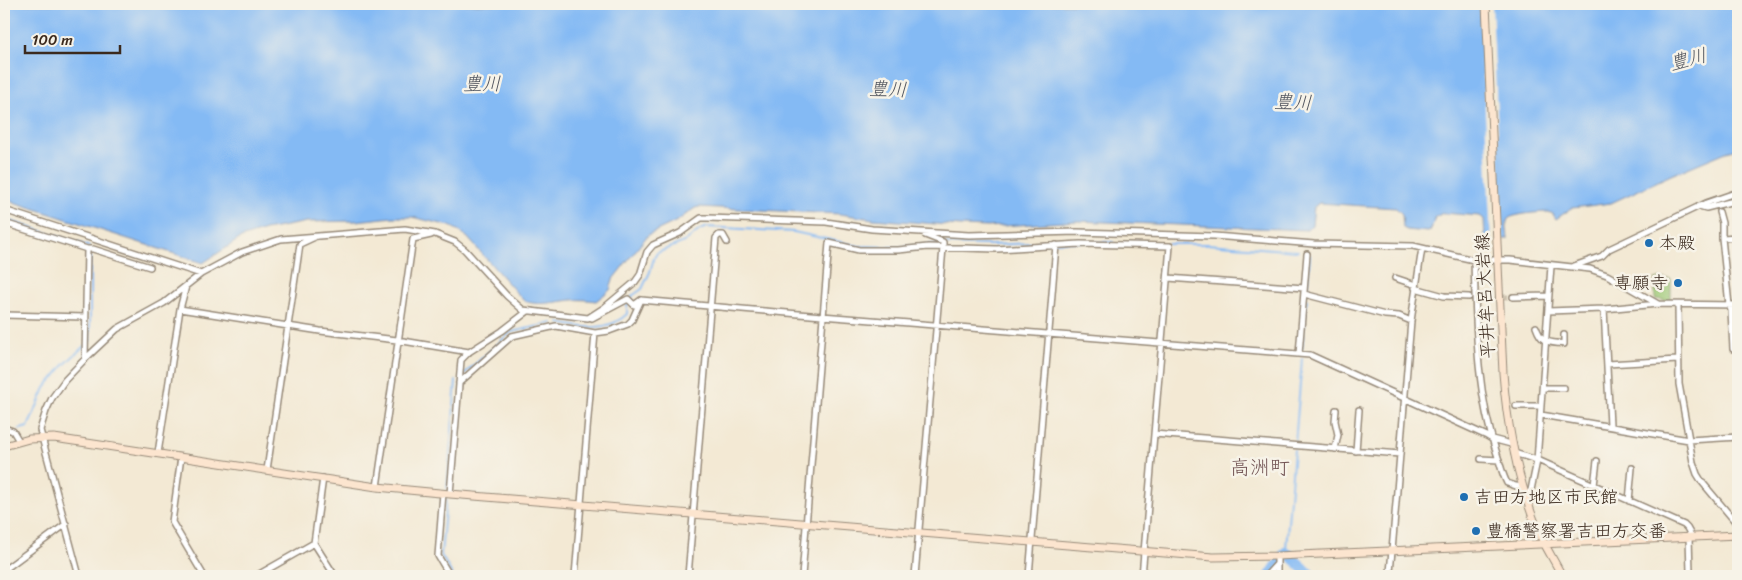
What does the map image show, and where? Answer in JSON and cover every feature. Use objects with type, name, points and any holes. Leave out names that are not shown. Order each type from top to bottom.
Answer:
[{"type":"street","name":"平井牟呂大岩線","points":[[1486,4],[1503,374],[1511,444],[1538,530],[1562,576]]},
{"type":"street","points":[[1574,266],[1602,256],[1610,250],[1699,206],[1738,192]]},
{"type":"street","points":[[1699,206],[1706,208],[1738,200]]},
{"type":"street","points":[[4,210],[201,274]]},
{"type":"street","points":[[1718,212],[1722,223],[1722,238],[1731,310],[1732,349],[1738,349]]},
{"type":"street","points":[[588,318],[635,282],[640,275],[645,255],[649,248],[680,233],[701,218],[826,222],[872,229],[970,236],[1077,232],[1171,235],[1314,244],[1413,246],[1474,260],[1498,258],[1551,266],[1574,266],[1597,271],[1658,304]]},
{"type":"street","points":[[4,224],[150,267]]},
{"type":"street","points":[[79,576],[40,430],[52,398],[65,380],[117,329],[164,303],[201,274],[242,252],[263,244],[281,239],[319,235],[404,229],[435,234],[455,242],[465,250],[520,309],[528,311],[595,318],[630,301],[634,305],[641,300],[936,326],[1049,333],[1310,355],[1492,439],[1511,444]]},
{"type":"street","points":[[925,232],[926,236],[943,245]]},
{"type":"street","points":[[377,487],[413,238],[435,234]]},
{"type":"street","points":[[267,470],[300,244],[319,235]]},
{"type":"street","points":[[688,576],[716,238],[719,235],[724,235],[727,242]]},
{"type":"street","points":[[1722,238],[1738,237]]},
{"type":"street","points":[[802,576],[829,243],[860,250],[898,250],[943,245],[996,249],[1080,244],[1170,246],[1142,576]]},
{"type":"street","points":[[915,576],[943,245]]},
{"type":"street","points":[[1029,576],[1056,245]]},
{"type":"street","points":[[1395,576],[1390,572],[1411,321],[1422,248]]},
{"type":"street","points":[[85,359],[84,318],[87,249]]},
{"type":"street","points":[[1299,354],[1307,254]]},
{"type":"street","points":[[1474,260],[1481,385],[1492,439],[1507,483],[1514,486],[1523,486]]},
{"type":"street","points":[[1526,496],[1533,486],[1537,461],[1551,266]]},
{"type":"street","points":[[1168,278],[1304,291],[1385,315],[1399,316],[1411,321]]},
{"type":"street","points":[[1395,278],[1444,296],[1469,297]]},
{"type":"street","points":[[158,453],[180,309],[186,286]]},
{"type":"street","points":[[1513,297],[1548,296]]},
{"type":"street","points":[[459,383],[512,336],[556,326],[596,332],[609,331],[628,324],[632,320],[641,300]]},
{"type":"street","points":[[1548,310],[1604,309],[1658,304],[1738,305]]},
{"type":"street","points":[[1678,305],[1679,384],[1693,462],[1697,474],[1738,524]]},
{"type":"street","points":[[180,309],[469,352]]},
{"type":"street","points":[[1604,309],[1610,425]]},
{"type":"street","points":[[450,576],[438,556],[462,360],[469,352],[502,331],[528,311]]},
{"type":"street","points":[[4,315],[84,318]]},
{"type":"street","points":[[1536,327],[1538,334],[1546,342],[1564,344],[1564,334]]},
{"type":"street","points":[[574,576],[596,332]]},
{"type":"street","points":[[1607,364],[1678,360]]},
{"type":"street","points":[[1542,388],[1564,388]]},
{"type":"street","points":[[1516,406],[1541,406]]},
{"type":"street","points":[[1335,449],[1338,435],[1335,421],[1336,410]]},
{"type":"street","points":[[1356,450],[1360,410]]},
{"type":"street","points":[[1541,415],[1610,425],[1689,440],[1738,437]]},
{"type":"street","points":[[4,428],[13,431],[19,442]]},
{"type":"street","points":[[1154,434],[1400,454]]},
{"type":"street","points":[[4,446],[42,437],[377,487],[446,494],[1236,558],[1278,560],[1392,551],[1738,535]]},
{"type":"street","points":[[1514,453],[1594,485],[1684,525],[1690,537],[1690,572]]},
{"type":"street","points":[[181,457],[172,522],[204,576]]},
{"type":"street","points":[[1481,459],[1499,460]]},
{"type":"street","points":[[1594,485],[1596,461]]},
{"type":"street","points":[[1629,501],[1632,468]]},
{"type":"street","points":[[324,478],[314,542],[335,576]]},
{"type":"street","points":[[4,570],[66,524]]},
{"type":"street","points":[[256,576],[314,542]]},
{"type":"street","points":[[1266,576],[1278,560]]},
{"type":"street","points":[[1277,576],[1278,560]]},
{"type":"green space","points":[[1655,279],[1671,279],[1671,301],[1655,299]]},
{"type":"water","name":"豊川","points":[[4,4],[1738,4],[1738,149],[1726,152],[1671,175],[1611,203],[1572,208],[1556,219],[1549,212],[1511,217],[1507,223],[1508,239],[1485,240],[1484,219],[1480,216],[1443,213],[1435,217],[1431,230],[1428,232],[1403,228],[1402,214],[1396,208],[1319,203],[1314,207],[1312,225],[1307,230],[1078,221],[988,227],[961,226],[873,219],[840,214],[699,207],[677,221],[648,235],[613,279],[610,290],[596,301],[578,300],[533,303],[522,299],[461,232],[450,226],[412,217],[307,222],[265,230],[241,238],[203,263],[4,199]]},
{"type":"pier","points":[[1480,4],[1492,4],[1503,242],[1491,243]]},
{"type":"waterway","points":[[4,219],[90,247]]},
{"type":"waterway","points":[[559,323],[595,327],[612,324],[620,320],[627,314],[627,305],[632,300],[632,296],[642,289],[657,253],[684,242],[707,227],[794,232],[859,246],[896,247],[934,244],[992,245],[1113,242]]},
{"type":"waterway","points":[[1168,244],[1207,244],[1298,251]]},
{"type":"waterway","points":[[88,343],[90,341],[90,251]]},
{"type":"waterway","points":[[1307,293],[1310,255]]},
{"type":"waterway","points":[[1302,349],[1307,299]]},
{"type":"waterway","points":[[463,375],[511,332],[553,323]]},
{"type":"waterway","points":[[20,429],[28,427],[45,388],[64,365],[84,346]]},
{"type":"waterway","points":[[1295,444],[1302,359]]},
{"type":"waterway","points":[[447,488],[456,381]]},
{"type":"waterway","points":[[1286,548],[1294,450]]},
{"type":"waterway","points":[[446,499],[441,555],[453,576]]},
{"type":"waterway","points":[[1270,576],[1286,552],[1312,576]]},
{"type":"tunnel","points":[[1488,297],[1513,297]]},
{"type":"place","name":"本殿","points":[[1649,243]]},
{"type":"place","name":"専願寺","points":[[1678,283]]},
{"type":"place","name":"吉田方地区市民館","points":[[1464,497]]},
{"type":"place","name":"豊橋警察署吉田方交番","points":[[1476,531]]},
{"type":"district","name":"高洲町","points":[[1260,467]]}]
